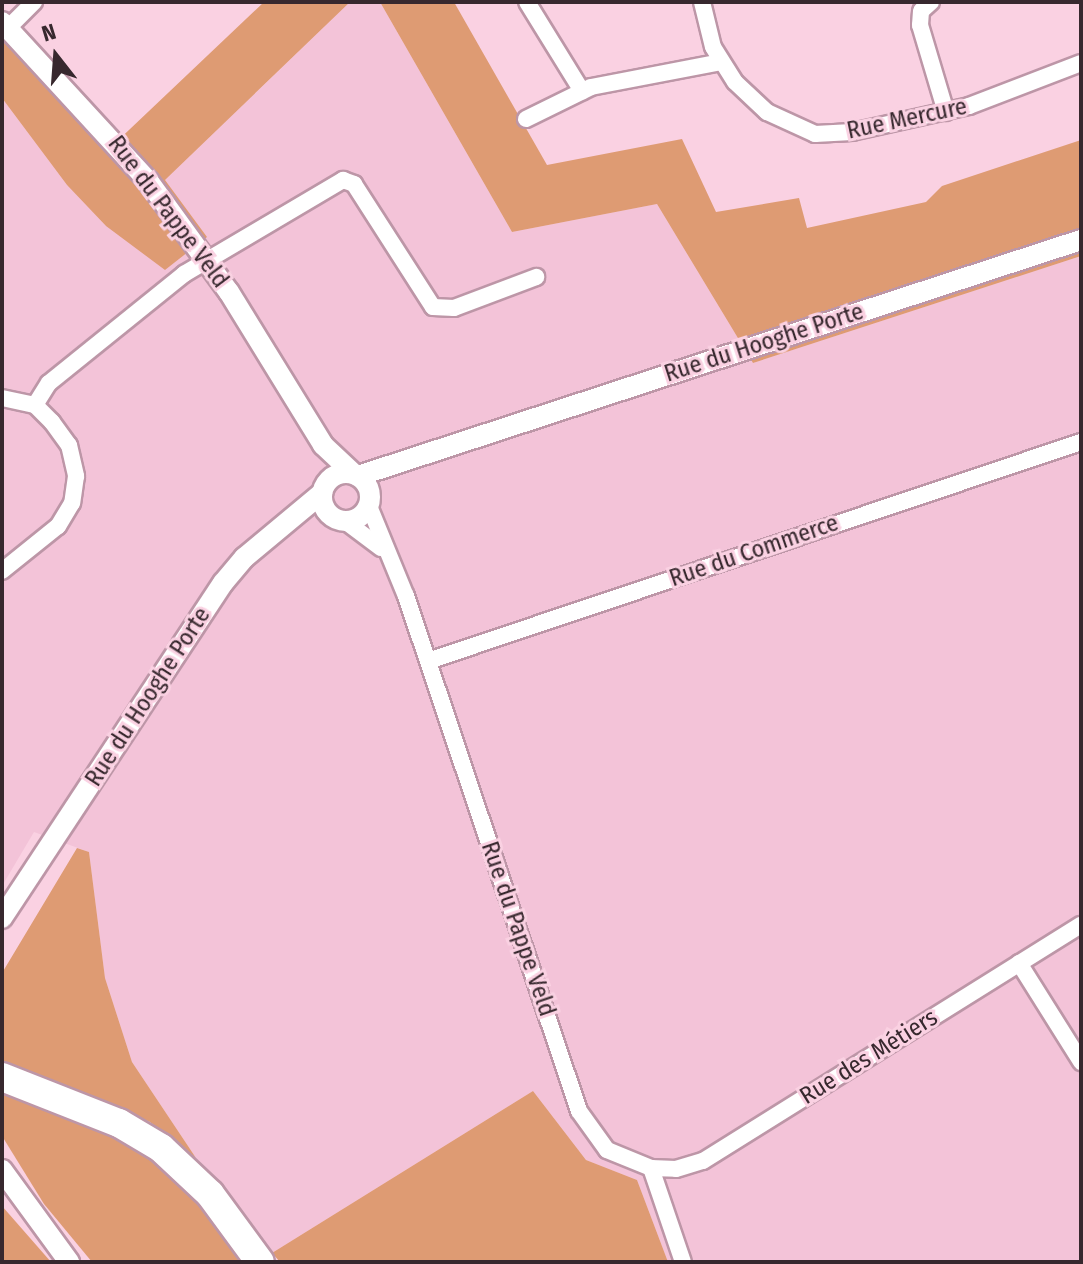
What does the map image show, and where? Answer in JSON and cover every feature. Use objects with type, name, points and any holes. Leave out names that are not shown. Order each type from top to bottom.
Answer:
[{"type":"highway","points":[[2,1077],[119,1123],[161,1148],[218,1203],[260,1262]]},
{"type":"street","points":[[5,25],[34,2]]},
{"type":"street","points":[[527,2],[582,91]]},
{"type":"street","name":"Rue Mercure","points":[[702,2],[721,62],[761,108],[806,132],[852,132],[946,112],[1081,63]]},
{"type":"street","points":[[931,2],[921,11],[920,25],[946,112]]},
{"type":"street","name":"Rue du Pappe Veld","points":[[5,25],[114,140],[207,260],[330,454],[356,475]]},
{"type":"street","points":[[526,119],[582,91],[647,73],[721,62]]},
{"type":"street","points":[[35,405],[49,383],[207,260],[348,180],[433,307],[454,308],[536,277]]},
{"type":"street","name":"Rue du Hooghe Porte","points":[[356,475],[1081,240]]},
{"type":"street","points":[[2,398],[35,405],[69,445],[76,468],[74,494],[50,534],[2,571]]},
{"type":"street","name":"Rue du Pappe Veld","points":[[308,423],[324,488]]},
{"type":"street","name":"Rue du Commerce","points":[[428,661],[1081,442]]},
{"type":"street","name":"Rue du Hooghe Porte","points":[[369,504],[394,477],[448,446]]},
{"type":"street","points":[[340,473],[356,475],[368,487],[369,504],[358,518],[339,520],[324,508],[324,488],[340,473]]},
{"type":"street","name":"Rue du Hooghe Porte","points":[[2,918],[44,859],[223,583],[262,543],[324,488]]},
{"type":"street","name":"Rue du Pappe Veld","points":[[369,504],[428,661],[579,1111],[607,1150],[651,1168]]},
{"type":"street","name":"Rue du Pappe Veld","points":[[339,520],[373,539],[392,562]]},
{"type":"street","name":"Rue du Hooghe Porte","points":[[262,543],[308,522],[339,520]]},
{"type":"street","name":"Rue du Hooghe Porte","points":[[2,935],[44,859]]},
{"type":"street","name":"Rue des Métiers","points":[[651,1168],[676,1169],[703,1161],[1081,925]]},
{"type":"street","points":[[1019,963],[1081,1062]]},
{"type":"street","points":[[651,1168],[683,1262]]},
{"type":"street","points":[[2,1170],[66,1259]]},
{"type":"street","points":[[2,1193],[66,1259]]},
{"type":"shaded area","points":[[264,2],[350,2],[165,180],[207,237],[165,270],[106,226],[67,185],[2,98],[2,39],[110,148]]},
{"type":"shaded area","points":[[380,2],[512,232],[657,204],[753,363],[1081,256],[1081,1262],[668,1262],[637,1180],[586,1160],[533,1091],[272,1253],[196,1158],[132,1062],[105,978],[89,852],[34,832],[2,886],[2,98],[67,185],[106,226],[165,180],[349,3]]},
{"type":"shaded area","points":[[380,2],[454,2],[547,165],[682,139],[716,212],[799,198],[807,228],[926,202],[942,186],[1081,140],[1081,256],[753,363],[657,204],[512,232]]},
{"type":"shaded area","points":[[77,848],[89,852],[105,978],[132,1062],[196,1158],[150,1122],[2,1061],[2,973]]},
{"type":"shaded area","points":[[533,1091],[586,1160],[637,1180],[668,1262],[280,1262],[272,1253]]},
{"type":"shaded area","points":[[2,1094],[145,1144],[211,1210],[247,1262],[92,1262],[44,1204],[2,1136]]},
{"type":"shaded area","points":[[2,1206],[51,1262],[2,1262]]}]
